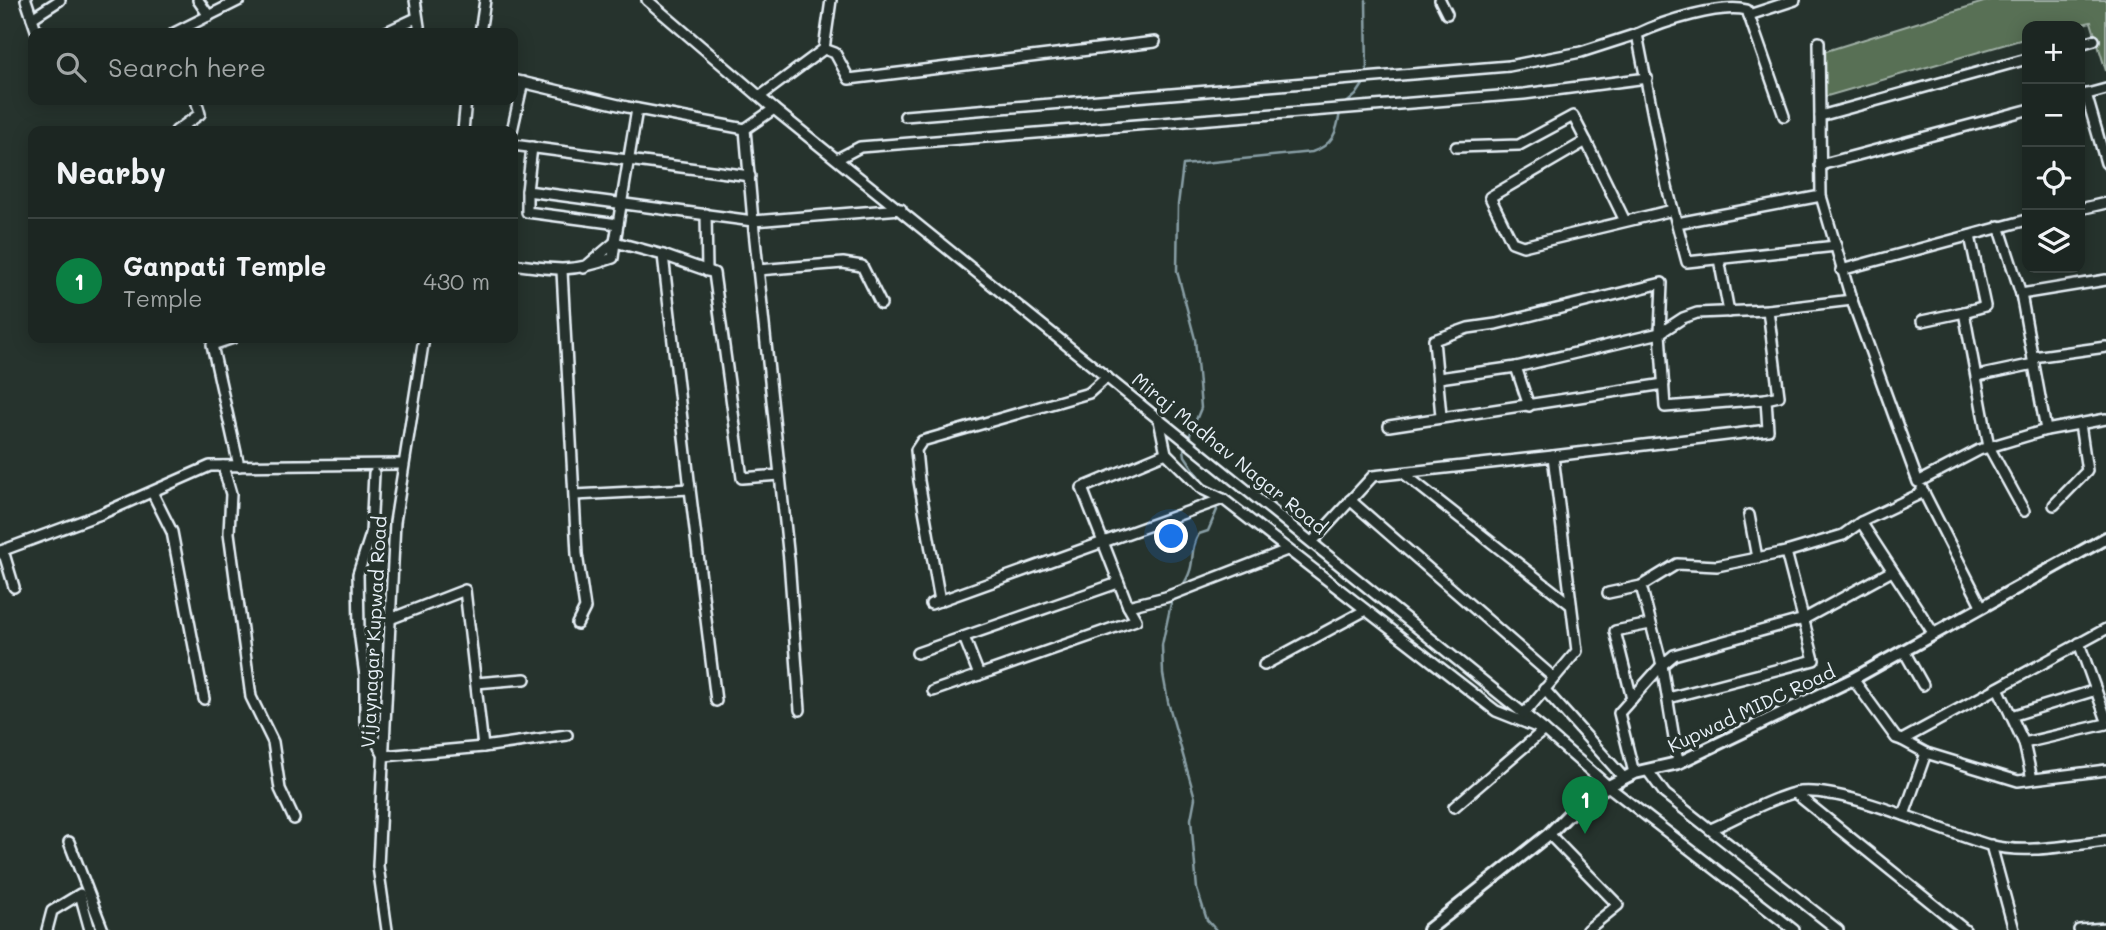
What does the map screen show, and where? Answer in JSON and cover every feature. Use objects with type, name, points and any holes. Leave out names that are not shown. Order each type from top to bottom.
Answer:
[{"type":"main road","name":"Kupwad MIDC Road","points":[[1428,930],[1549,834],[1585,798],[1629,775],[1678,763],[1853,679],[2106,538]]},
{"type":"street","points":[[26,0],[35,28]]},
{"type":"street","points":[[32,18],[61,0]]},
{"type":"street","points":[[198,0],[209,16]]},
{"type":"street","points":[[184,28],[240,0]]},
{"type":"street","points":[[415,0],[419,28]]},
{"type":"street","points":[[481,28],[485,0]]},
{"type":"street","name":"Miraj Madhav Nagar Road","points":[[647,0],[762,95],[774,109],[839,158],[1313,541],[1544,730],[1609,787],[1794,930]]},
{"type":"street","points":[[762,95],[824,48],[831,0]]},
{"type":"street","points":[[1440,0],[1447,14]]},
{"type":"street","points":[[1749,15],[1795,0]]},
{"type":"street","points":[[905,116],[1509,66],[1581,52],[1736,7],[1747,10],[1784,116]]},
{"type":"street","points":[[395,28],[416,18]]},
{"type":"street","points":[[1637,34],[1673,210],[1687,262],[1836,246]]},
{"type":"street","points":[[2085,43],[2094,40]]},
{"type":"street","points":[[1819,41],[1821,196],[1842,270],[1918,482],[1982,607]]},
{"type":"street","points":[[824,48],[835,53],[849,79],[1155,42]]},
{"type":"street","points":[[1820,116],[2022,59]]},
{"type":"street","points":[[839,158],[860,147],[1524,94],[1647,78]]},
{"type":"street","points":[[518,81],[637,109],[746,129],[774,109]]},
{"type":"street","points":[[518,104],[523,82]]},
{"type":"street","points":[[2085,94],[2106,89]]},
{"type":"street","points":[[2085,101],[2106,163]]},
{"type":"street","points":[[183,126],[200,114],[197,105]]},
{"type":"street","points":[[463,126],[466,105]]},
{"type":"street","points":[[513,126],[518,105]]},
{"type":"street","points":[[518,265],[562,271],[584,268],[613,258],[637,109]]},
{"type":"street","points":[[1820,165],[2022,111]]},
{"type":"street","points":[[1456,148],[1519,145],[1573,116],[1625,221]]},
{"type":"street","points":[[746,129],[800,710]]},
{"type":"street","points":[[1586,141],[1490,197],[1512,242],[1523,246],[1673,210]]},
{"type":"street","points":[[518,146],[750,176]]},
{"type":"street","points":[[532,147],[527,212],[618,224]]},
{"type":"street","points":[[527,191],[753,220],[901,209]]},
{"type":"street","points":[[1677,223],[1821,196]]},
{"type":"street","points":[[2085,208],[2106,203]]},
{"type":"street","points":[[706,214],[708,271]]},
{"type":"street","points":[[1842,270],[2022,221]]},
{"type":"street","points":[[1999,226],[2021,294],[2046,430]]},
{"type":"street","points":[[1922,321],[1985,306],[1969,236]]},
{"type":"street","points":[[615,242],[714,273],[742,478],[780,475]]},
{"type":"street","points":[[663,255],[716,701]]},
{"type":"street","points":[[1719,259],[1729,312]]},
{"type":"street","points":[[758,270],[844,263],[862,266],[881,304]]},
{"type":"street","points":[[562,271],[578,554],[585,608],[577,624]]},
{"type":"street","points":[[2021,294],[2106,280]]},
{"type":"street","points":[[1441,416],[1434,340],[1468,328],[1496,324],[1662,283],[1660,333],[1665,407],[1779,396],[1768,310]]},
{"type":"street","points":[[1439,377],[1516,367],[1660,333],[1683,318],[1697,313],[1768,310],[1852,300]]},
{"type":"street","points":[[1964,312],[1989,447],[2024,511]]},
{"type":"street","points":[[218,343],[212,345],[239,466]]},
{"type":"street","name":"Vijaynagar Kupwad Road","points":[[387,930],[378,866],[395,522],[423,343]]},
{"type":"street","points":[[1977,376],[2033,360],[2106,346]]},
{"type":"street","points":[[1516,367],[1529,406]]},
{"type":"street","points":[[1107,377],[1089,393],[922,441],[916,450],[935,603],[1223,499]]},
{"type":"street","points":[[1389,426],[1664,383]]},
{"type":"street","points":[[1313,541],[1373,476],[1768,430],[1766,399]]},
{"type":"street","points":[[1159,419],[1166,453],[1202,489],[1223,499],[1496,711],[1544,730],[1454,807]]},
{"type":"street","points":[[1918,482],[1989,447],[2046,430],[2106,419]]},
{"type":"street","points":[[2054,505],[2087,471],[2080,424]]},
{"type":"street","points":[[933,691],[1136,620],[1118,583],[1082,488],[1166,453]]},
{"type":"street","points":[[1524,714],[1577,651],[1553,456]]},
{"type":"street","points":[[15,587],[1,551],[152,492],[210,466],[402,464]]},
{"type":"street","points":[[223,466],[231,494],[229,533],[251,698],[273,742],[281,789],[293,819]]},
{"type":"street","points":[[374,473],[371,534],[358,575],[359,631],[365,676],[365,721],[384,756],[483,747],[567,735]]},
{"type":"street","points":[[1403,473],[1571,605]]},
{"type":"street","points":[[575,495],[690,489]]},
{"type":"street","points":[[152,492],[172,532],[204,699]]},
{"type":"street","points":[[1608,593],[1641,586],[1677,564],[1717,566],[1786,552],[1843,535],[1923,492]]},
{"type":"street","points":[[1350,500],[1553,677]]},
{"type":"street","points":[[1748,516],[1757,558]]},
{"type":"street","points":[[1861,523],[1934,634]]},
{"type":"street","points":[[1128,607],[1166,597],[1287,550]]},
{"type":"street","points":[[1668,698],[1814,660],[1786,552]]},
{"type":"street","points":[[1629,775],[1619,713],[1674,655],[1804,619],[1892,571]]},
{"type":"street","points":[[917,653],[1118,583]]},
{"type":"street","points":[[1641,586],[1662,665],[1678,763]]},
{"type":"street","points":[[390,619],[465,590],[483,747]]},
{"type":"street","points":[[1264,665],[1364,611]]},
{"type":"street","points":[[1632,699],[1615,631],[1650,624]]},
{"type":"street","points":[[1902,740],[2106,629]]},
{"type":"street","points":[[964,637],[979,675]]},
{"type":"street","points":[[2079,643],[2106,718]]},
{"type":"street","points":[[1904,651],[1923,685]]},
{"type":"street","points":[[476,683],[525,679]]},
{"type":"street","points":[[1853,679],[1896,738],[1926,753],[2018,781],[2106,770]]},
{"type":"street","points":[[1998,688],[2024,743],[2032,779]]},
{"type":"street","points":[[1544,689],[1629,775]]},
{"type":"street","points":[[2011,716],[2096,690]]},
{"type":"street","points":[[2024,743],[2106,724]]},
{"type":"street","points":[[1904,815],[1926,753]]},
{"type":"street","points":[[1648,771],[1665,794],[1839,930]]},
{"type":"street","points":[[1711,830],[1795,793],[1821,792],[1904,815],[1990,845],[2023,849],[2106,841]]},
{"type":"street","points":[[1795,793],[1965,930]]},
{"type":"street","points":[[1549,834],[1618,905],[1587,930]]},
{"type":"street","points":[[69,842],[103,930]]},
{"type":"street","points":[[1990,845],[2014,930]]},
{"type":"street","points":[[47,930],[52,911],[80,894],[90,930]]},
{"type":"street","points":[[2080,930],[2106,928]]},
{"type":"green space","points":[[1990,0],[2106,0],[2106,71],[2091,22],[2085,23],[2085,21],[2022,21],[2022,39],[1824,97],[1823,52]]},
{"type":"waterway","points":[[1366,0],[1367,74]]},
{"type":"waterway","points":[[1343,106],[1356,95],[1366,80]]},
{"type":"waterway","points":[[1205,486],[1185,456],[1184,449],[1201,408],[1195,339],[1177,271],[1178,205],[1183,165],[1312,152],[1325,146],[1333,137],[1340,112]]},
{"type":"waterway","points":[[1181,588],[1190,572],[1199,534],[1208,531],[1217,510],[1209,495]]},
{"type":"waterway","points":[[1172,599],[1162,645],[1163,674],[1168,702],[1195,798],[1191,819],[1197,889],[1207,920],[1216,930]]},
{"type":"place","name":"Ganpati Temple","points":[[1585,834]]}]
